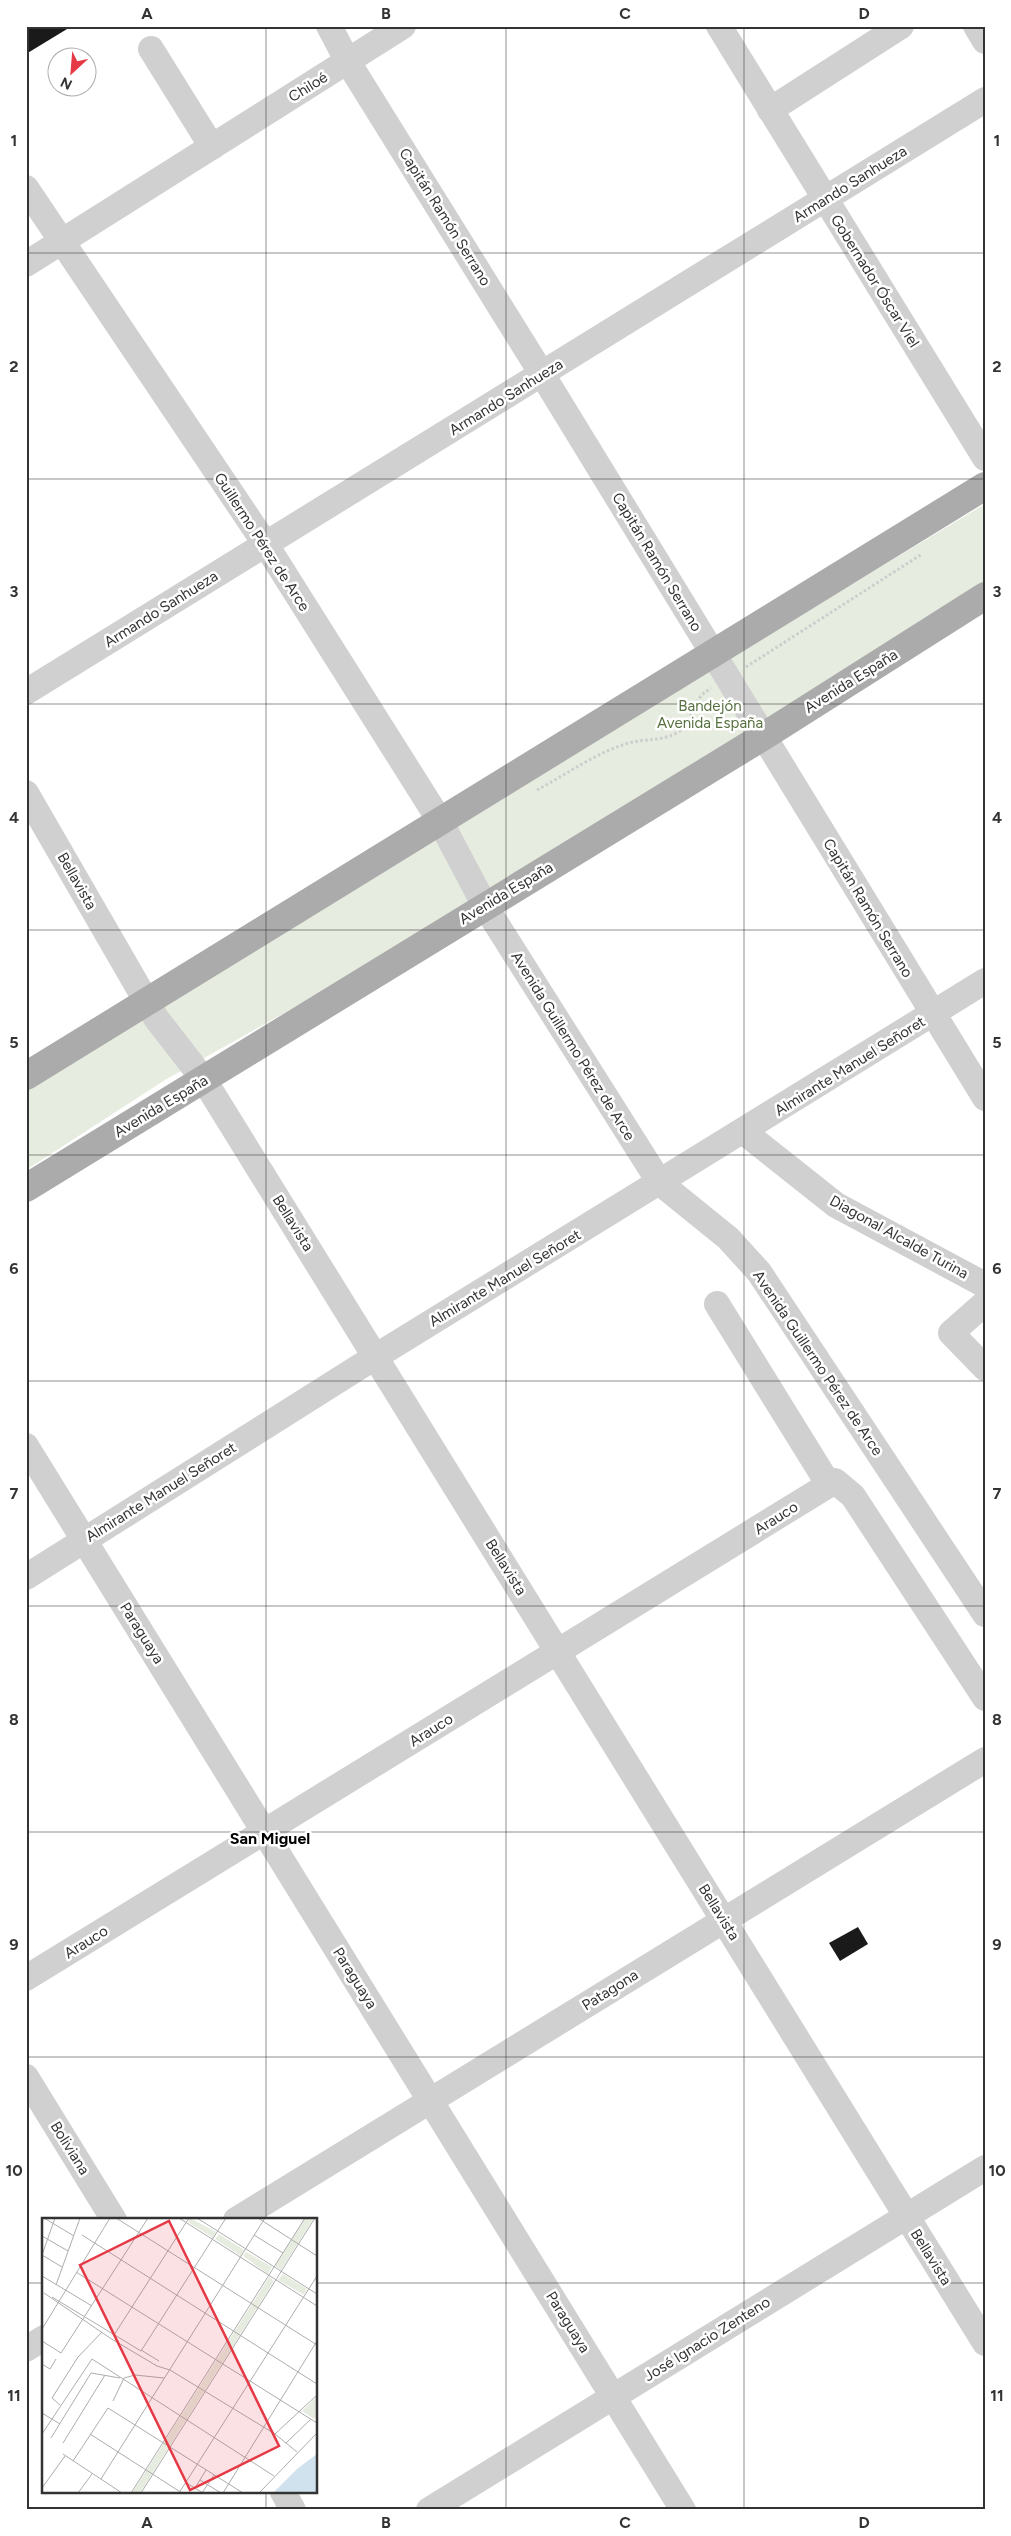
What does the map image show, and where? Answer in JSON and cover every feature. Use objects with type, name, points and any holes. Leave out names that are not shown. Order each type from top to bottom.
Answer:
[{"type":"main road","points":[[26,1076],[985,486]]},
{"type":"main road","name":"Avenida España","points":[[26,1188],[764,736],[985,596]]},
{"type":"street","name":"Capitán Ramón Serrano","points":[[328,26],[348,62],[542,374],[985,1098]]},
{"type":"street","name":"Chiloé","points":[[26,264],[403,26]]},
{"type":"street","points":[[770,110],[864,36],[901,26]]},
{"type":"street","points":[[976,26],[985,40]]},
{"type":"street","name":"Gobernador Óscar Viel","points":[[724,28],[770,110],[985,458]]},
{"type":"street","points":[[151,49],[212,147]]},
{"type":"street","name":"Armando Sanhueza","points":[[26,692],[985,100]]},
{"type":"street","name":"Guillermo Pérez de Arce","points":[[26,188],[266,545],[440,821],[484,906]]},
{"type":"street","name":"Bellavista","points":[[26,793],[146,1002],[204,1080],[985,2343]]},
{"type":"street","name":"Avenida Guillermo Pérez de Arce","points":[[484,906],[660,1183],[728,1238],[759,1272],[985,1614]]},
{"type":"street","name":"Almirante Manuel Señoret","points":[[26,1577],[376,1357],[744,1132],[985,981]]},
{"type":"street","name":"Diagonal Alcalde Turina","points":[[744,1132],[836,1205],[985,1285]]},
{"type":"street","points":[[985,1303],[951,1333],[985,1368]]},
{"type":"street","points":[[717,1304],[832,1483],[853,1496],[985,1698]]},
{"type":"street","name":"Paraguaya","points":[[26,1446],[683,2510]]},
{"type":"street","name":"Arauco","points":[[26,1978],[832,1483]]},
{"type":"street","name":"Patagona","points":[[239,2218],[985,1760]]},
{"type":"street","name":"Boliviana","points":[[26,2077],[113,2218]]},
{"type":"street","name":"José Ignacio Zenteno","points":[[429,2510],[985,2168]]},
{"type":"street","points":[[26,2349],[42,2339]]},
{"type":"street","points":[[284,2494],[293,2510]]},
{"type":"green space","name":"Bandejón Avenida España","points":[[985,504],[985,589],[482,902],[165,1080],[26,1170],[26,1088],[437,840],[698,677]]},
{"type":"building","points":[[26,26],[72,26],[26,54]]},
{"type":"building","points":[[858,1927],[868,1944],[840,1961],[829,1943]]},
{"type":"district","name":"San Miguel","points":[[270,1838]]}]
